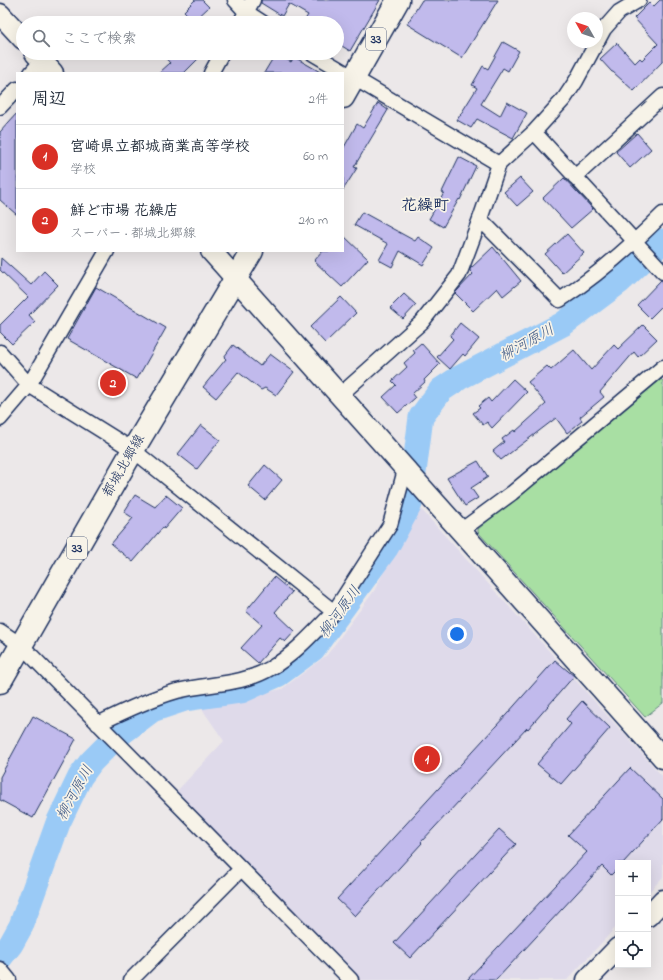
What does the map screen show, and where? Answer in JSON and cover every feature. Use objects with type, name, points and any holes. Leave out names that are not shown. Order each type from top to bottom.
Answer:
[{"type":"main road","name":"33","points":[[348,88],[398,0]]},
{"type":"main road","name":"都城北郷線","points":[[0,682],[133,450],[251,252]]},
{"type":"street","points":[[235,0],[242,16]]},
{"type":"street","points":[[244,16],[253,0]]},
{"type":"street","points":[[339,396],[422,322],[459,275],[499,164],[534,132],[564,99],[576,81],[604,29],[619,12],[639,0]]},
{"type":"street","points":[[0,14],[16,31]]},
{"type":"street","points":[[212,72],[218,60]]},
{"type":"street","points":[[319,60],[332,72]]},
{"type":"street","points":[[348,88],[499,164]]},
{"type":"street","points":[[0,107],[16,90]]},
{"type":"street","points":[[575,177],[663,96]]},
{"type":"street","points":[[534,132],[658,267]]},
{"type":"street","points":[[480,219],[560,300],[589,281],[637,244],[663,214]]},
{"type":"street","points":[[0,419],[29,385],[106,252]]},
{"type":"street","points":[[212,252],[459,532],[663,758]]},
{"type":"street","points":[[0,352],[29,385],[133,450],[334,612]]},
{"type":"street","points":[[459,532],[512,493],[662,369]]},
{"type":"street","points":[[102,728],[135,706],[177,691],[240,682],[270,669],[294,652],[334,612],[390,525],[405,470]]},
{"type":"street","points":[[0,631],[21,645],[351,980]]},
{"type":"street","points":[[131,980],[242,869]]},
{"type":"street","points":[[651,913],[663,900]]},
{"type":"street","points":[[588,980],[615,951]]},
{"type":"shaded area","points":[[418,506],[663,777],[663,877],[651,890],[651,860],[615,860],[615,928],[567,980],[358,980],[176,792],[224,741],[200,706],[282,689],[327,655],[374,591]]},
{"type":"green space","points":[[661,379],[663,381],[663,703],[645,717],[478,532],[478,529]]},
{"type":"building","points":[[195,0],[202,0],[209,7],[199,16],[189,16],[184,11]]},
{"type":"building","points":[[261,0],[380,0],[350,51],[344,47],[344,16],[307,16],[289,4],[282,16],[261,3]]},
{"type":"building","points":[[422,0],[498,0],[462,58],[407,24]]},
{"type":"building","points":[[660,0],[663,0],[663,61],[634,91],[612,72],[600,59],[617,43],[635,63],[640,58],[642,60],[658,44],[634,18],[649,3],[653,7]]},
{"type":"building","points":[[503,42],[519,51],[508,71],[503,68],[481,104],[500,116],[507,102],[527,113],[513,138],[477,119],[471,128],[457,120],[477,88],[472,85],[483,66],[488,69]]},
{"type":"building","points":[[167,60],[197,60],[185,72],[160,72],[170,63]]},
{"type":"building","points":[[272,60],[288,60],[291,62],[292,60],[299,60],[320,72],[265,72]]},
{"type":"building","points":[[378,103],[388,110],[354,167],[357,168],[344,188],[344,147],[357,124],[363,128]]},
{"type":"building","points":[[16,114],[16,214],[0,200],[0,132]]},
{"type":"building","points":[[637,133],[651,149],[630,168],[616,152]]},
{"type":"building","points":[[459,157],[476,166],[460,200],[459,199],[443,227],[429,219],[444,193],[442,192]]},
{"type":"building","points":[[520,178],[533,192],[517,206],[504,192]]},
{"type":"building","points":[[564,178],[593,209],[571,228],[543,198]]},
{"type":"building","points":[[362,212],[415,241],[418,237],[434,248],[423,265],[400,251],[392,267],[379,260],[388,244],[354,225]]},
{"type":"building","points":[[567,234],[584,253],[562,273],[545,254]]},
{"type":"building","points":[[344,236],[368,259],[342,287],[314,261],[322,252],[344,252]]},
{"type":"building","points":[[493,247],[521,281],[503,296],[497,288],[473,311],[455,293],[473,274],[470,269]]},
{"type":"building","points":[[1,258],[31,285],[44,271],[58,285],[29,315],[35,322],[12,344],[0,332],[0,325],[28,297],[0,270]]},
{"type":"building","points":[[661,280],[663,280],[663,305],[650,318],[637,305]]},
{"type":"building","points":[[96,287],[166,328],[137,379],[67,339]]},
{"type":"building","points":[[404,294],[416,305],[403,319],[390,308]]},
{"type":"building","points":[[341,297],[356,313],[325,343],[310,327]]},
{"type":"building","points":[[460,323],[479,339],[465,356],[463,354],[450,369],[437,357],[453,339],[450,336]]},
{"type":"building","points":[[643,325],[657,339],[638,357],[634,352],[600,392],[604,397],[580,417],[582,421],[567,433],[556,418],[501,460],[493,451],[504,442],[502,439],[514,430],[515,432],[546,404],[528,382],[547,366],[551,370],[574,350],[591,370],[614,345],[618,349]]},
{"type":"building","points":[[421,343],[440,364],[424,380],[425,382],[412,394],[415,398],[398,413],[383,397],[396,385],[392,381],[407,367],[404,363],[415,353],[413,350]]},
{"type":"building","points":[[233,345],[260,366],[270,354],[294,372],[276,395],[265,388],[261,390],[238,372],[216,398],[203,387],[226,359],[224,357]]},
{"type":"building","points":[[513,379],[527,392],[492,428],[487,422],[483,425],[473,413],[480,408],[478,406],[488,398],[491,402]]},
{"type":"building","points":[[201,425],[220,440],[197,469],[178,454]]},
{"type":"building","points":[[478,461],[488,477],[471,488],[478,498],[465,506],[447,478]]},
{"type":"building","points":[[265,465],[282,480],[265,500],[248,486]]},
{"type":"building","points":[[135,495],[155,507],[166,495],[182,508],[164,529],[163,527],[133,562],[111,544],[133,518],[124,512]]},
{"type":"building","points":[[274,577],[292,592],[275,612],[295,631],[285,642],[280,638],[258,663],[241,648],[262,625],[246,611]]},
{"type":"building","points":[[555,660],[574,676],[528,729],[527,728],[421,842],[422,843],[355,916],[337,899]]},
{"type":"building","points":[[582,701],[610,728],[561,784],[537,764],[571,724],[566,719]]},
{"type":"building","points":[[33,716],[76,739],[33,818],[0,800],[0,777]]},
{"type":"building","points":[[630,768],[663,799],[663,819],[626,860],[615,860],[615,871],[611,875],[602,866],[496,980],[467,980],[587,852],[568,835]]},
{"type":"building","points":[[499,829],[516,844],[410,958],[394,943]]},
{"type":"waterway","name":"柳河原川","points":[[0,958],[11,944],[21,926],[58,823],[80,777],[91,762],[116,737],[152,710],[185,699],[241,691],[279,674],[313,649],[386,548],[410,504],[421,417],[441,390],[459,378],[563,324],[619,282],[663,241]]},
{"type":"place","name":"鮮ど市場 花繰店","points":[[113,383]]},
{"type":"place","name":"宮崎県立都城商業高等学校","points":[[427,759]]},
{"type":"district","name":"花繰町","points":[[425,206]]}]
